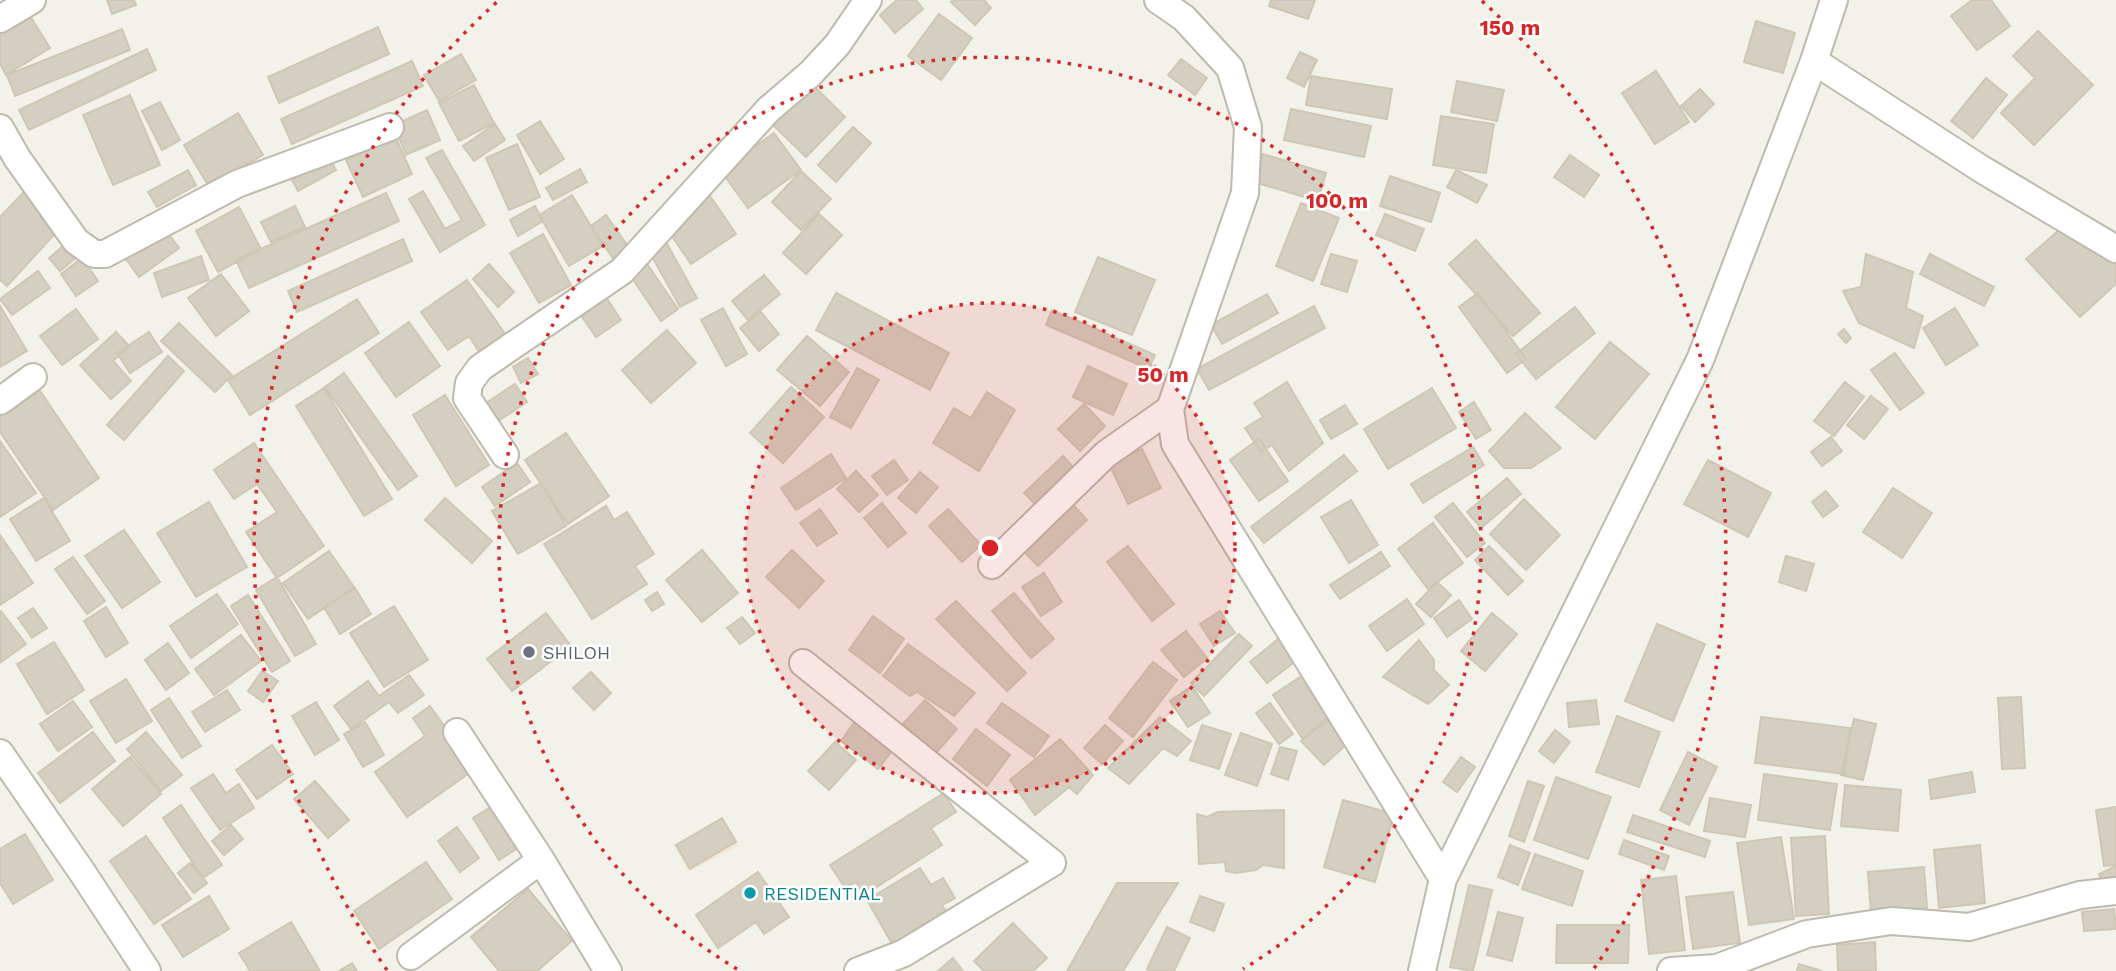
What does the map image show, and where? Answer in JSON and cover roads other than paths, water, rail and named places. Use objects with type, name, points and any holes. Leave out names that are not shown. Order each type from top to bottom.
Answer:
[{"type":"street","points":[[0,19],[32,0]]},
{"type":"street","points":[[505,455],[467,398],[470,383],[480,368],[622,271],[769,108],[810,74],[837,45],[868,0]]},
{"type":"street","points":[[1158,0],[1184,18],[1230,68],[1248,127],[1245,193],[1170,409],[1175,444],[1443,879]]},
{"type":"street","points":[[1422,971],[1443,879],[1700,360],[1814,61],[1833,0]]},
{"type":"street","points":[[1814,61],[1983,170],[2116,249]]},
{"type":"street","points":[[0,128],[17,158],[76,242],[94,254],[105,254],[237,184],[390,127]]},
{"type":"street","points":[[0,401],[33,377]]},
{"type":"street","points":[[992,565],[1106,454],[1170,409]]},
{"type":"street","points":[[803,663],[1052,863],[904,953],[858,971]]},
{"type":"street","points":[[457,732],[541,860],[608,971]]},
{"type":"street","points":[[0,753],[147,971]]},
{"type":"street","points":[[411,956],[541,860]]},
{"type":"street","points":[[1671,971],[1717,968],[1807,934],[1891,920],[1969,927],[2080,895],[2116,891]]},
{"type":"place","name":"SHILOH","points":[[529,652]]},
{"type":"place","name":"RESIDENTIAL","points":[[750,893]]}]
